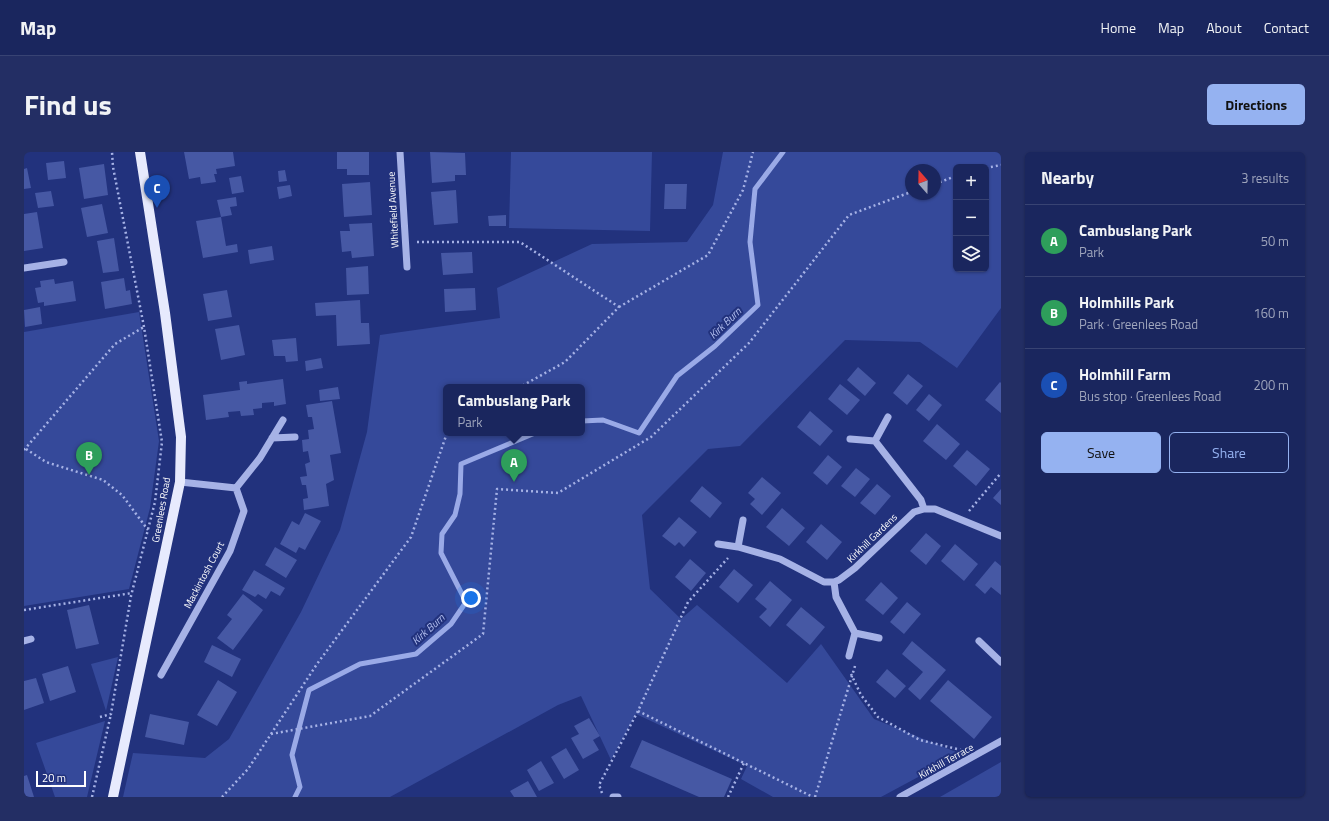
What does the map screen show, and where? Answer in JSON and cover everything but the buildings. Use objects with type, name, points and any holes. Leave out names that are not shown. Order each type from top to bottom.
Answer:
[{"type":"main road","name":"Greenlees Road","points":[[113,797],[164,566],[180,482],[181,437],[165,313],[140,152]]},
{"type":"street","name":"Whitefield Avenue","points":[[400,152],[407,267]]},
{"type":"street","points":[[24,268],[64,262]]},
{"type":"street","points":[[876,441],[888,417]]},
{"type":"street","points":[[180,482],[236,488],[260,458],[282,420]]},
{"type":"street","points":[[272,438],[295,437]]},
{"type":"street","points":[[850,439],[876,441],[921,500],[924,509],[935,509],[1001,536]]},
{"type":"street","name":"Mackintosh Court","points":[[161,675],[230,551],[244,512],[236,488]]},
{"type":"street","name":"Kirkhill Gardens","points":[[834,582],[855,568],[914,512],[924,509]]},
{"type":"street","points":[[738,547],[743,520]]},
{"type":"street","points":[[718,544],[738,547],[780,559],[824,582],[834,582],[836,597],[855,633],[849,656]]},
{"type":"street","points":[[855,633],[879,638]]},
{"type":"street","points":[[979,641],[1001,662]]},
{"type":"street","name":"Kirkhill Terrace","points":[[900,797],[1001,741]]},
{"type":"street","points":[[613,797],[618,797]]},
{"type":"path","points":[[92,797],[111,714],[132,593],[155,502],[162,442],[144,327],[113,167],[112,152]]},
{"type":"path","points":[[525,384],[565,362],[619,307],[708,256],[744,190],[753,152]]},
{"type":"path","points":[[989,167],[1001,165]]},
{"type":"path","points":[[941,182],[953,177]]},
{"type":"path","points":[[271,734],[370,716],[483,634],[497,489],[558,493],[651,437],[749,343],[849,214],[905,194]]},
{"type":"path","points":[[405,242],[520,242],[619,307]]},
{"type":"path","points":[[144,327],[115,344],[25,449],[46,462],[103,480],[122,495],[148,530]]},
{"type":"path","points":[[222,797],[248,769],[317,664],[411,537],[447,436]]},
{"type":"path","points":[[962,520],[1001,473]]},
{"type":"path","points":[[603,797],[599,786],[638,711],[688,602],[738,547]]},
{"type":"path","points":[[24,610],[132,593]]},
{"type":"path","points":[[638,711],[814,797],[851,674],[856,662],[849,656]]},
{"type":"path","points":[[851,674],[861,695],[878,717],[920,740],[978,755]]},
{"type":"path","points":[[100,717],[111,714]]},
{"type":"path","points":[[728,797],[744,763]]},
{"type":"shaded area","points":[[511,152],[652,152],[650,231],[509,228]]},
{"type":"shaded area","points":[[723,152],[1001,152],[1001,308],[957,368],[920,342],[845,340],[740,446],[708,449],[642,515],[650,589],[681,619],[697,605],[787,683],[821,644],[874,719],[961,754],[881,797],[773,797],[741,779],[747,766],[636,714],[611,760],[581,696],[558,705],[390,797],[123,797],[133,753],[205,758],[229,739],[301,612],[340,530],[367,432],[380,335],[500,318],[497,288],[592,244],[687,242],[713,205]]},
{"type":"shaded area","points":[[139,312],[159,441],[150,508],[129,589],[24,606],[24,332]]},
{"type":"shaded area","points":[[118,657],[106,711],[91,664]]},
{"type":"shaded area","points":[[105,721],[87,797],[55,797],[36,743]]},
{"type":"shaded area","points":[[1001,762],[1001,797],[940,797]]},
{"type":"waterway","name":"Kirk Burn","points":[[585,421],[603,420],[639,433],[677,376],[715,346],[758,305],[750,242],[755,189],[783,152]]},
{"type":"waterway","name":"Kirk Burn","points":[[295,797],[300,787],[292,755],[309,690],[360,664],[416,654],[451,624],[466,602],[441,553],[442,534],[455,515],[460,494],[461,464],[528,436]]},
{"type":"place","name":"Holmhill Farm","points":[[157,208]]},
{"type":"place","name":"Holmhills Park","points":[[89,475]]},
{"type":"place","name":"Cambuslang Park","points":[[514,482]]}]
